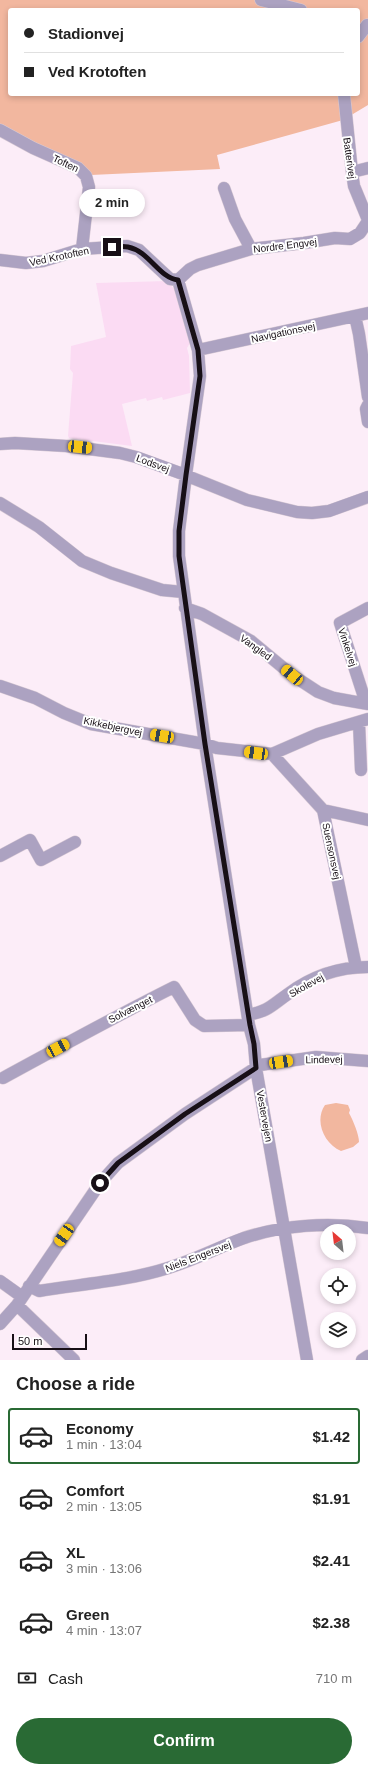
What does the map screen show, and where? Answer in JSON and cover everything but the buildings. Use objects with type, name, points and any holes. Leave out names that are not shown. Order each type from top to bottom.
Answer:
[{"type":"street","points":[[261,0],[293,8]]},
{"type":"street","name":"Batterivej","points":[[344,96],[354,186],[368,220]]},
{"type":"street","name":"Toften","points":[[0,130],[33,148],[78,168],[86,176],[89,187],[82,249]]},
{"type":"street","points":[[352,172],[368,168]]},
{"type":"street","points":[[224,188],[235,219],[250,249]]},
{"type":"street","name":"Nordre Engvej","points":[[178,280],[190,269],[198,265],[250,249],[335,238],[350,239],[360,233],[368,220]]},
{"type":"street","name":"Ved Krotoften","points":[[0,260],[26,263],[42,261],[82,249],[127,246],[139,250],[170,280],[178,280]]},
{"type":"street","name":"Vestervejen","points":[[178,280],[198,350],[200,376],[179,531],[179,556],[183,592],[205,744],[254,1044],[256,1068],[307,1360]]},
{"type":"street","name":"Navigationsvej","points":[[198,350],[368,313]]},
{"type":"street","points":[[355,316],[368,397]]},
{"type":"street","points":[[368,405],[366,409],[368,422]]},
{"type":"street","name":"Lodsvej","points":[[0,444],[15,443],[107,450],[136,457],[186,475],[247,500],[298,512],[312,513],[329,511],[368,497]]},
{"type":"street","points":[[0,503],[39,527],[82,561],[111,573],[162,590],[183,592]]},
{"type":"street","name":"Vangled","points":[[185,608],[202,614],[251,641],[292,675],[318,692],[334,698],[366,703]]},
{"type":"street","name":"Vinkelvej","points":[[366,703],[340,623],[368,608]]},
{"type":"street","name":"Kikkebjergvej","points":[[0,686],[35,698],[64,713],[91,724],[205,744],[217,748],[272,754],[318,734],[363,721]]},
{"type":"street","points":[[361,770],[363,721]]},
{"type":"street","name":"Suensonsvej","points":[[272,754],[323,810],[362,967]]},
{"type":"street","points":[[323,810],[368,820]]},
{"type":"street","points":[[0,856],[30,840],[41,860],[75,842]]},
{"type":"street","name":"Skolevej","points":[[249,1020],[270,1008],[288,994],[321,975],[338,969],[362,967]]},
{"type":"street","name":"Solvænget","points":[[3,1078],[108,1020],[174,986],[195,1020],[204,1026],[249,1020]]},
{"type":"street","name":"Lindevej","points":[[0,1324],[22,1296],[100,1183],[118,1163],[185,1114],[260,1065],[316,1057],[368,1061]]},
{"type":"street","name":"Niels Engersvej","points":[[22,1296],[39,1291],[144,1275],[169,1268],[246,1238],[284,1229],[306,1226],[368,1228]]},
{"type":"street","points":[[0,1281],[22,1296],[74,1360]]},
{"type":"street","points":[[362,1360],[368,1356]]},
{"type":"shaded area","points":[[0,0],[368,0],[368,105],[343,120],[217,155],[220,169],[91,175],[0,127]]},
{"type":"shaded area","points":[[167,281],[175,290],[190,343],[187,348],[189,356],[190,393],[163,400],[162,397],[147,401],[146,398],[122,404],[132,446],[69,438],[73,373],[70,369],[71,346],[106,337],[96,283]]},
{"type":"shaded area","points":[[336,1103],[348,1105],[350,1110],[349,1113],[359,1139],[359,1142],[353,1147],[341,1151],[335,1148],[326,1138],[322,1131],[320,1118],[325,1105]]},
{"type":"route","points":[[100,1183],[118,1163],[185,1114],[256,1068],[254,1044],[244,992],[205,744],[179,556],[179,531],[200,376],[198,350],[178,280],[170,280],[139,250],[127,246],[112,247]]}]
